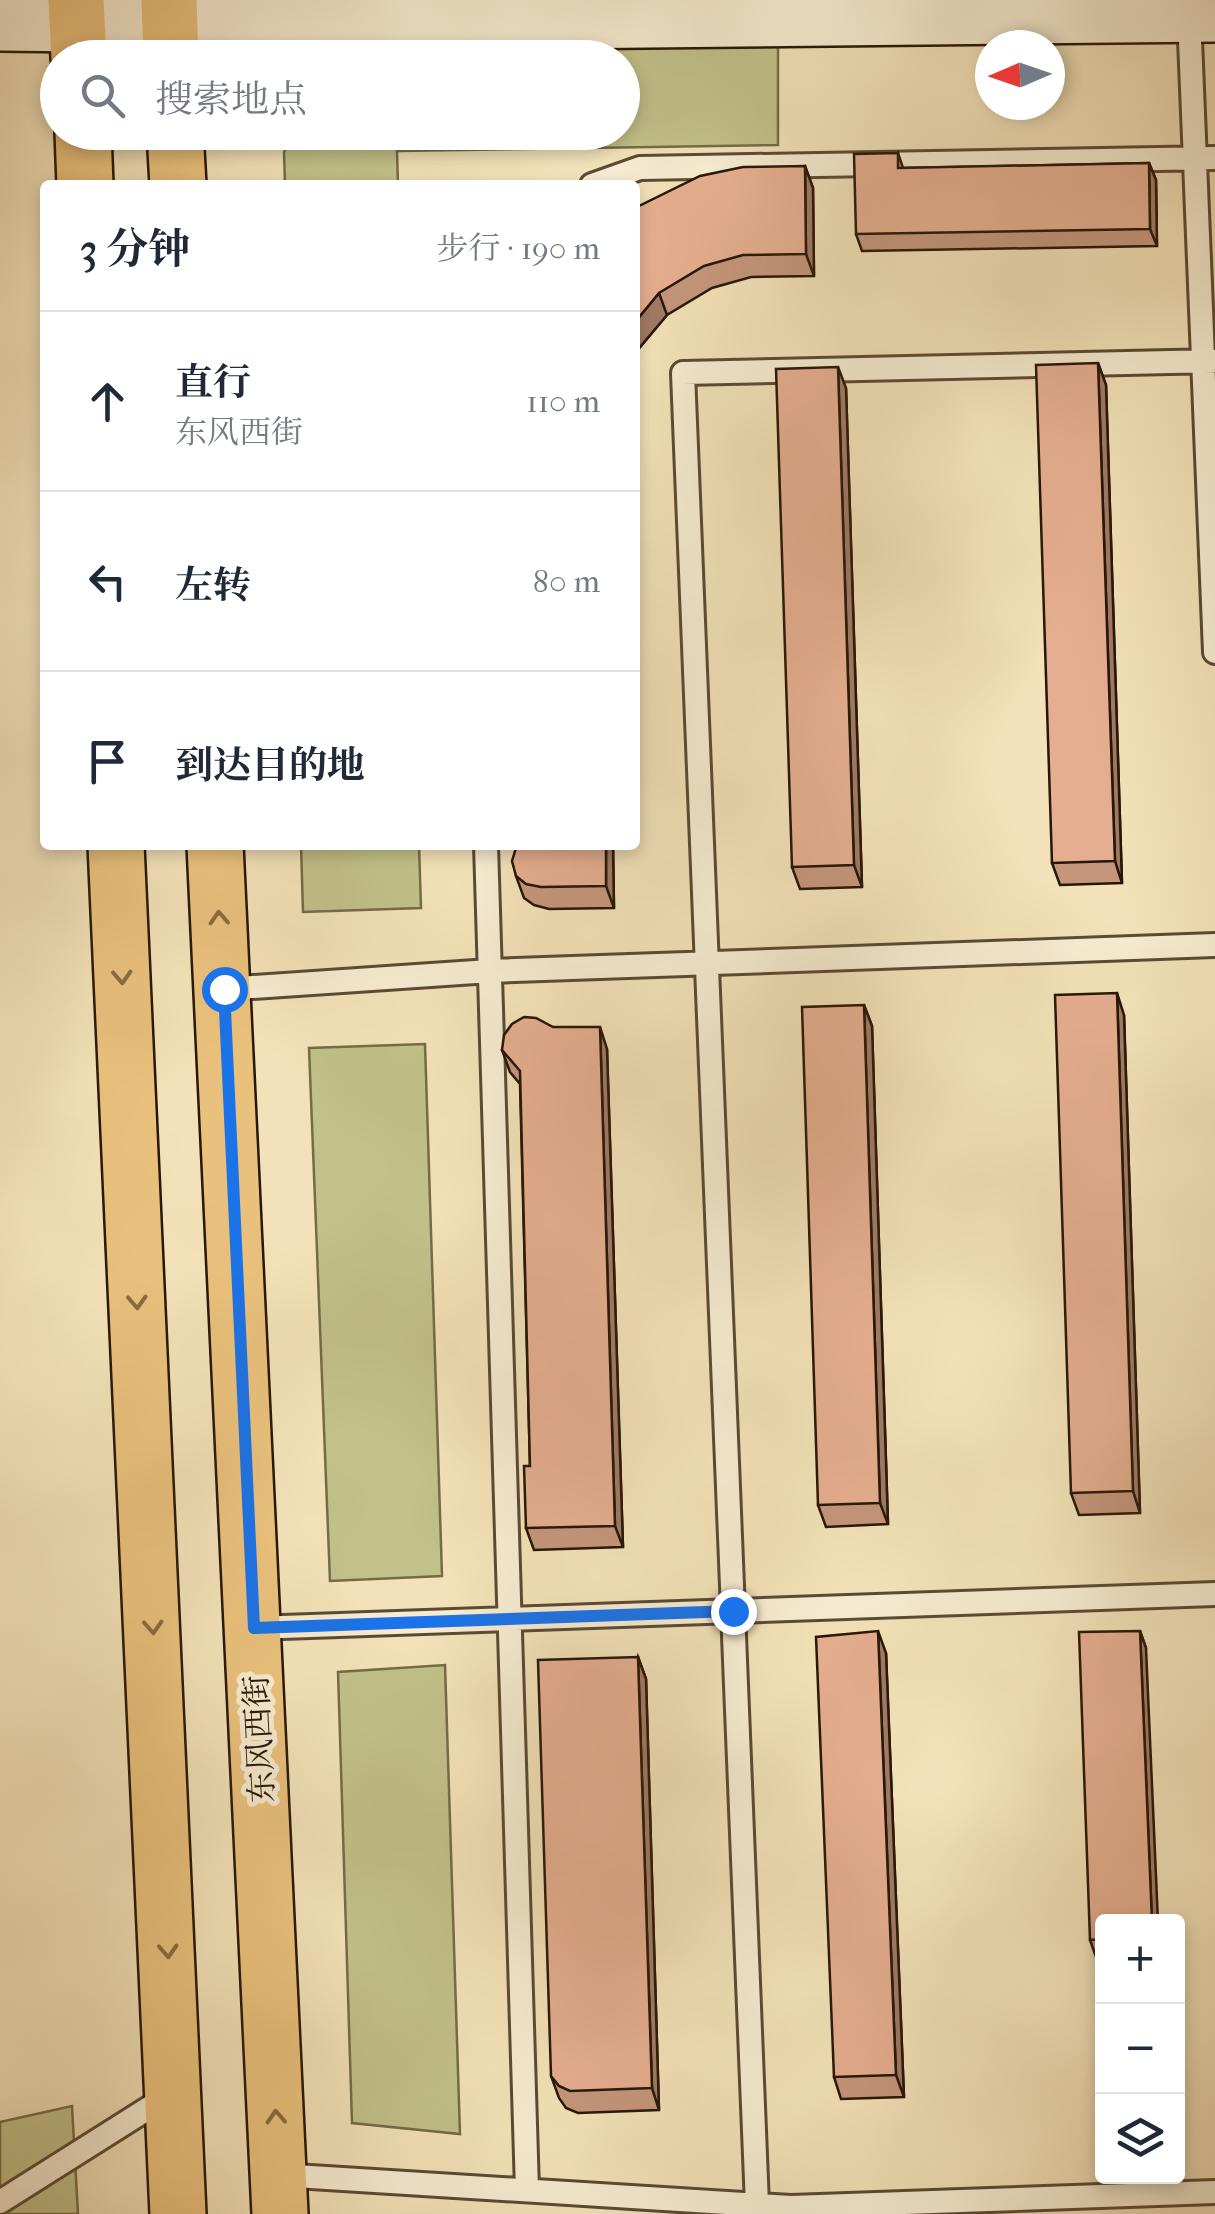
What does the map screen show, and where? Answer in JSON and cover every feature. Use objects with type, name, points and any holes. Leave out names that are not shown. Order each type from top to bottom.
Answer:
[{"type":"main road","points":[[0,23],[169,27],[1202,14]]},
{"type":"main road","points":[[83,150],[85,180]]},
{"type":"main road","points":[[176,150],[178,180]]},
{"type":"main road","points":[[116,850],[178,2214]]},
{"type":"main road","name":"东风西街","points":[[215,850],[280,2195]]},
{"type":"lane","points":[[1202,14],[1215,652]]},
{"type":"lane","points":[[606,180],[640,168],[1205,158]]},
{"type":"lane","points":[[757,2204],[683,372],[1209,362]]},
{"type":"lane","points":[[486,850],[527,2190]]},
{"type":"lane","points":[[224,989],[490,971],[1215,945]]},
{"type":"lane","points":[[254,1628],[1215,1594]]},
{"type":"lane","points":[[0,2202],[174,2092]]},
{"type":"lane","points":[[280,2195],[527,2190],[791,2207],[1215,2192]]},
{"type":"shaded area","points":[[778,41],[778,145],[640,147],[640,44]]},
{"type":"shaded area","points":[[460,150],[397,151],[398,180],[285,180],[284,152]]},
{"type":"shaded area","points":[[301,850],[419,850],[421,908],[303,912]]},
{"type":"shaded area","points":[[425,1044],[442,1576],[330,1581],[309,1048]]},
{"type":"shaded area","points":[[445,1665],[460,2134],[352,2123],[338,1672]]},
{"type":"shaded area","points":[[72,2106],[78,2214],[0,2214],[0,2122]]},
{"type":"building","points":[[898,153],[898,168],[1149,163],[1150,229],[856,234],[854,154]]},
{"type":"building","points":[[805,166],[806,254],[743,255],[704,266],[659,293],[640,316],[640,206],[700,176],[743,167]]},
{"type":"building","points":[[1098,363],[1115,861],[1052,863],[1036,365]]},
{"type":"building","points":[[838,367],[854,865],[792,867],[776,369]]},
{"type":"building","points":[[515,850],[606,850],[606,886],[526,884],[516,876],[512,861]]},
{"type":"building","points":[[1117,993],[1133,1491],[1071,1493],[1055,995]]},
{"type":"building","points":[[864,1005],[880,1503],[818,1505],[802,1007]]},
{"type":"building","points":[[524,1017],[553,1027],[600,1027],[615,1526],[526,1528],[524,1466],[530,1466],[520,1071],[502,1050],[504,1035]]},
{"type":"building","points":[[878,1631],[896,2075],[834,2077],[816,1637]]},
{"type":"building","points":[[1140,1631],[1152,1914],[1095,1914],[1095,1940],[1090,1940],[1079,1632]]},
{"type":"building","points":[[638,1657],[652,2088],[570,2091],[551,2076],[538,1660]]},
{"type":"route","points":[[224,989],[254,1628],[733,1611]]}]
